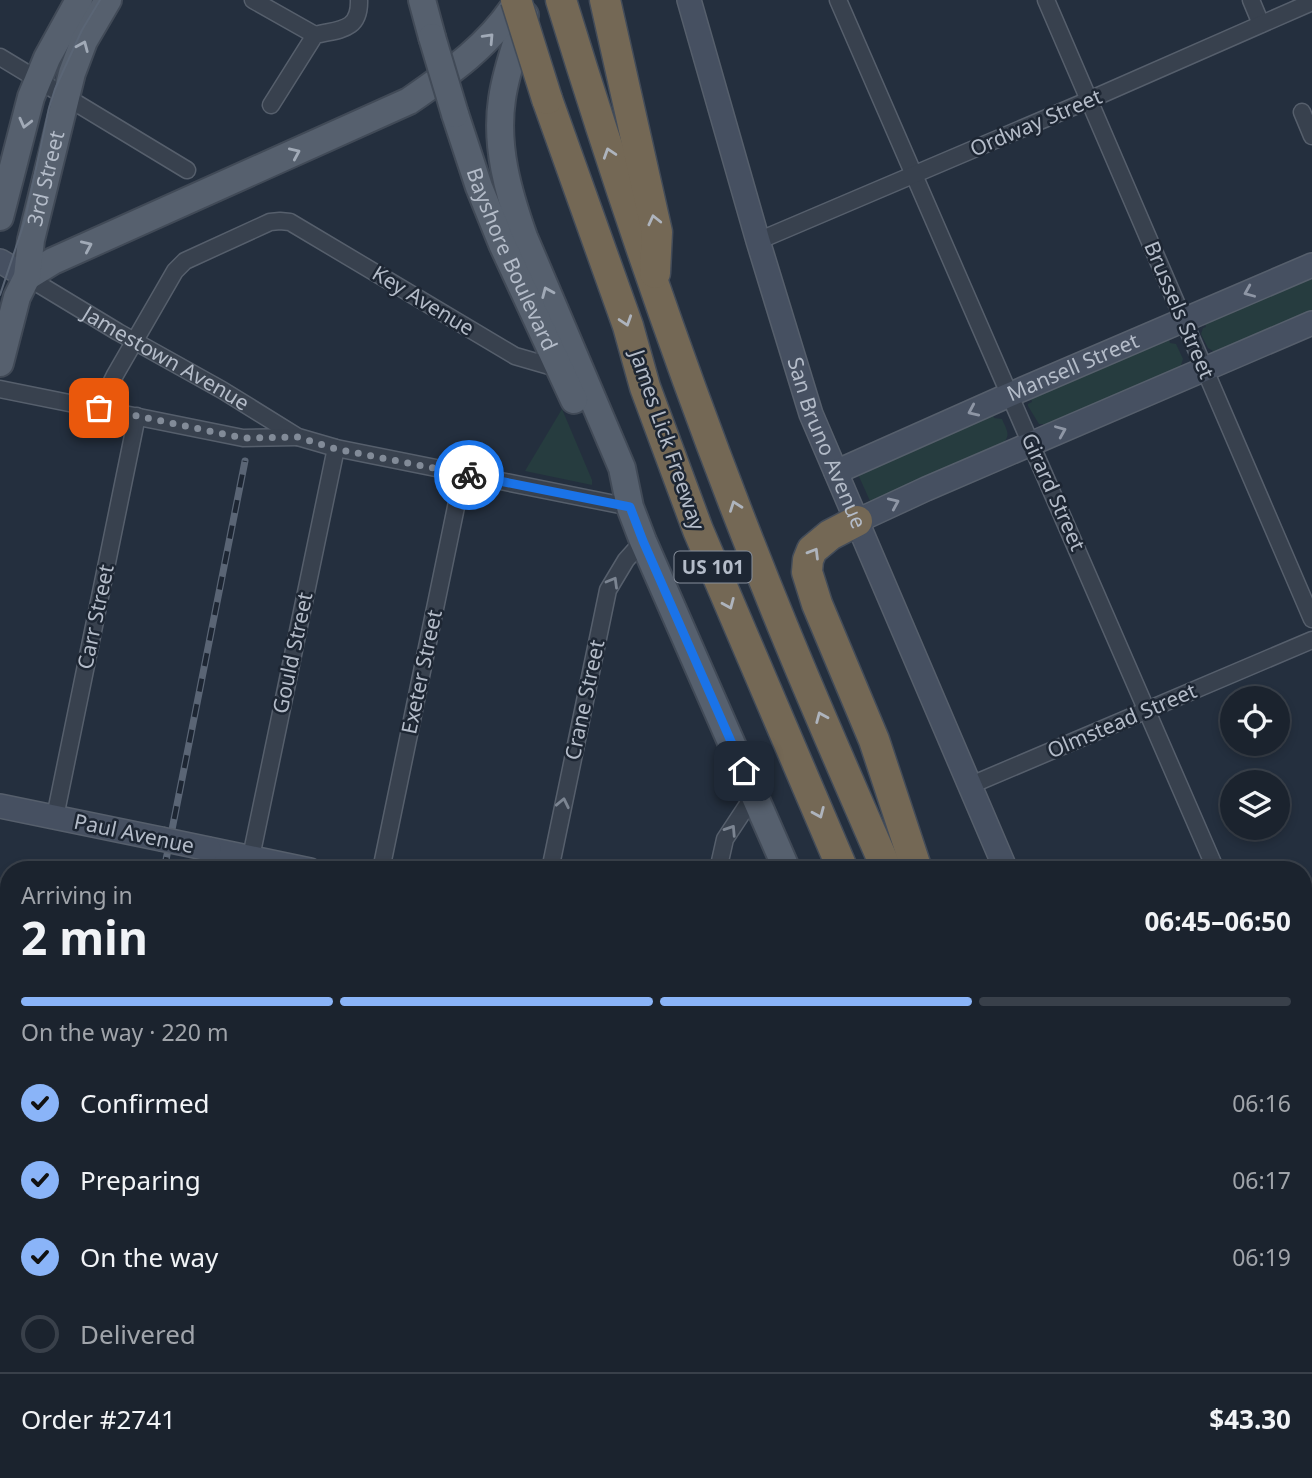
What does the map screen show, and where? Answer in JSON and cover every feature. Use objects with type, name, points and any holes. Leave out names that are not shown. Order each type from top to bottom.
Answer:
[{"type":"highway","name":"James Lick Freeway","points":[[517,0],[547,99],[698,530],[839,861]]},
{"type":"highway","name":"James Lick Freeway","points":[[561,0],[639,247],[738,515],[783,628],[883,861]]},
{"type":"highway","points":[[605,0],[657,232],[655,288]]},
{"type":"highway","points":[[857,521],[830,535],[812,550],[807,572],[817,604],[874,740],[914,861]]},
{"type":"main road","name":"3rd Street","points":[[0,218],[31,97],[47,58],[79,0]]},
{"type":"main road","name":"3rd Street","points":[[0,363],[17,297],[27,277],[31,240],[72,73],[84,41],[108,0]]},
{"type":"main road","name":"Bayshore Boulevard","points":[[422,0],[454,114],[502,244],[604,465],[630,507]]},
{"type":"main road","points":[[27,277],[53,261],[409,101],[460,65],[485,43],[508,17],[517,0]]},
{"type":"main road","name":"Bayshore Boulevard","points":[[530,0],[502,96],[499,137],[514,210],[622,468],[630,507],[643,541],[783,861]]},
{"type":"main road","name":"San Bruno Avenue","points":[[690,0],[811,414],[1002,861]]},
{"type":"main road","name":"Jamestown Avenue","points":[[0,261],[27,277]]},
{"type":"main road","name":"Mansell Street","points":[[836,472],[1312,265]]},
{"type":"main road","points":[[857,521],[1312,323]]},
{"type":"main road","name":"Paul Avenue","points":[[0,806],[269,861]]},
{"type":"street","points":[[253,0],[315,35],[347,28],[358,14],[359,0]]},
{"type":"street","name":"Girard Street","points":[[838,0],[1212,861]]},
{"type":"street","name":"Brussels Street","points":[[1046,0],[1312,619]]},
{"type":"street","points":[[1251,0],[1261,24]]},
{"type":"street","name":"Ordway Street","points":[[758,240],[915,175],[1312,2]]},
{"type":"street","points":[[271,105],[315,35]]},
{"type":"street","points":[[0,57],[187,170]]},
{"type":"street","points":[[1302,112],[1312,136]]},
{"type":"street","name":"Key Avenue","points":[[135,341],[175,271],[185,261],[271,222],[280,221],[290,222],[515,356],[560,369]]},
{"type":"street","name":"Jamestown Avenue","points":[[27,277],[298,437],[336,449],[630,507]]},
{"type":"street","points":[[99,408],[135,341]]},
{"type":"street","points":[[0,389],[243,438],[298,437]]},
{"type":"street","name":"Carr Street","points":[[55,817],[137,416]]},
{"type":"street","name":"Gould Street","points":[[251,857],[336,449]]},
{"type":"street","name":"Exeter Street","points":[[382,861],[463,474]]},
{"type":"street","name":"Crane Street","points":[[552,861],[608,590],[626,560],[643,541]]},
{"type":"street","name":"Olmstead Street","points":[[971,785],[1312,640]]},
{"type":"street","points":[[720,861],[725,839],[754,795]]},
{"type":"green space","points":[[1312,278],[1312,312],[1213,354],[1208,348],[1201,334],[1205,324]]},
{"type":"green space","points":[[1169,340],[1170,343],[1176,344],[1183,359],[1183,368],[1045,427],[1039,424],[1028,406],[1032,402],[1031,398]]},
{"type":"green space","points":[[562,409],[592,480],[592,485],[525,471]]},
{"type":"green space","points":[[993,415],[994,418],[1002,419],[1007,433],[1006,444],[870,501],[857,472]]},
{"type":"tram line","points":[[0,295],[25,220],[55,89],[82,30],[100,0]]},
{"type":"railway","points":[[166,861],[245,461]]},
{"type":"way so far","points":[[99,408],[243,438],[298,437],[336,449],[469,475]]},
{"type":"route","points":[[469,475],[630,507],[744,771]]}]
